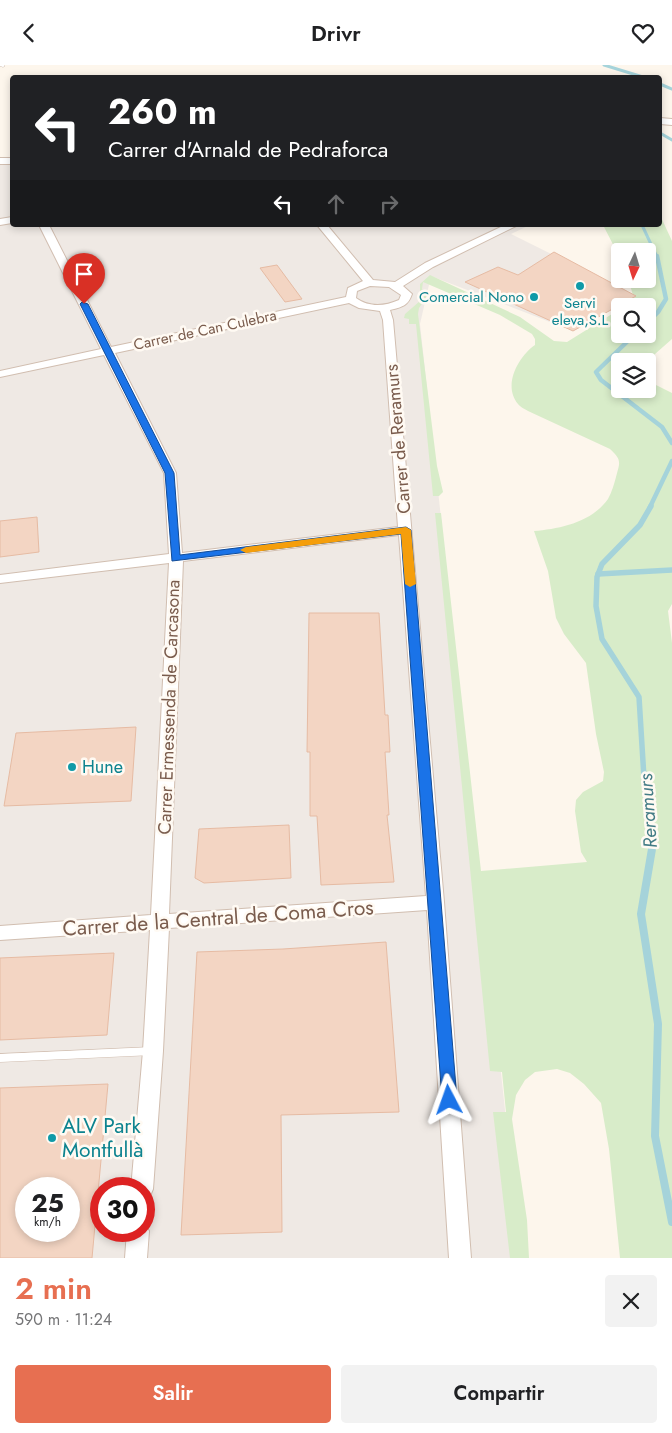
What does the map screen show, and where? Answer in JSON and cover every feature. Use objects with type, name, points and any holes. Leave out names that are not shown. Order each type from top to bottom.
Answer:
[{"type":"street","name":"Carrer Ermessenda de Carcasona","points":[[45,227],[170,473],[176,558],[160,922],[153,1051],[143,1177]]},
{"type":"street","points":[[324,227],[370,283]]},
{"type":"street","points":[[397,285],[429,265],[509,227]]},
{"type":"street","points":[[386,283],[397,285],[407,294],[404,302],[384,308],[366,307],[357,304],[351,299],[352,290],[360,285],[386,283]]},
{"type":"street","name":"Carrer de Can Culebra","points":[[0,374],[351,299]]},
{"type":"street","name":"Carrer de Reramurs","points":[[384,308],[388,320],[436,902],[460,1258]]},
{"type":"street","points":[[0,579],[406,530]]},
{"type":"street","name":"Carrer de la Central de Coma Cros","points":[[0,933],[436,902]]},
{"type":"street","points":[[136,1258],[137,1242]]},
{"type":"lane","points":[[0,1058],[153,1051]]},
{"type":"shaded area","points":[[0,163],[10,163],[10,227],[526,227],[511,234],[611,284],[611,288],[620,288],[636,296],[632,298],[611,298],[611,310],[573,331],[431,276],[420,324],[521,1258],[0,1258]]},
{"type":"green space","points":[[662,219],[672,241],[672,339],[656,353],[611,353],[611,398],[656,398],[656,385],[672,393],[672,604],[668,611],[672,643],[672,1258],[620,1258],[609,1149],[601,1103],[584,1084],[570,1073],[557,1069],[535,1072],[525,1080],[516,1095],[512,1119],[527,1220],[529,1258],[510,1258],[493,1112],[506,1112],[502,1072],[490,1071],[435,513],[441,513],[481,871],[587,862],[581,852],[575,811],[576,800],[583,792],[603,781],[604,772],[596,734],[586,663],[564,634],[556,618],[548,571],[534,531],[575,523],[601,507],[608,499],[613,488],[619,461],[610,449],[528,411],[518,404],[513,396],[512,380],[518,363],[535,345],[535,339],[532,334],[500,315],[423,282],[422,289],[427,296],[419,308],[418,314],[437,466],[443,492],[439,496],[433,496],[416,324],[409,324],[409,319],[404,318],[405,314],[420,301],[420,284],[430,275],[520,317],[554,341],[567,342],[611,315],[611,343],[656,343],[656,298],[631,298],[633,295],[631,288],[656,288],[656,243],[612,243],[604,227],[662,227]]},
{"type":"building","points":[[554,252],[611,283],[611,288],[621,288],[636,296],[632,298],[611,298],[611,310],[573,331],[465,282],[498,267],[518,275]]},
{"type":"building","points":[[277,265],[302,299],[285,302],[260,268]]},
{"type":"building","points":[[37,517],[39,552],[0,557],[0,521]]},
{"type":"building","points":[[309,613],[379,613],[385,715],[388,715],[390,752],[385,752],[389,815],[387,815],[394,882],[321,885],[317,816],[310,816],[310,752],[307,752]]},
{"type":"building","name":"Hune","points":[[136,727],[131,801],[4,806],[16,733]]},
{"type":"building","points":[[289,825],[291,878],[204,883],[195,878],[199,829]]},
{"type":"building","points":[[386,942],[399,1112],[281,1115],[282,1232],[181,1235],[197,952],[283,949]]},
{"type":"building","points":[[114,953],[107,1035],[0,1040],[0,958]]},
{"type":"building","name":"ALV Park Montfullà","points":[[108,1084],[99,1177],[90,1177],[90,1242],[93,1242],[92,1258],[0,1258],[0,1088]]},
{"type":"waterway","points":[[604,65],[636,75]]},
{"type":"waterway","points":[[662,85],[672,89]]},
{"type":"waterway","points":[[662,134],[672,140]]},
{"type":"waterway","name":"Reramurs","points":[[643,227],[657,257]]},
{"type":"waterway","name":"Reramurs","points":[[656,314],[666,299],[657,256]]},
{"type":"waterway","name":"Reramurs","points":[[626,343],[596,372],[601,380],[662,427],[672,443]]},
{"type":"waterway","name":"Reramurs","points":[[650,507],[672,461]]},
{"type":"waterway","name":"Reramurs","points":[[598,574],[602,564],[640,525],[651,506]]},
{"type":"waterway","points":[[598,574],[672,570]]},
{"type":"waterway","name":"Reramurs","points":[[598,574],[596,606],[602,639],[639,697],[644,778],[650,833]]},
{"type":"waterway","name":"Reramurs","points":[[650,832],[652,849],[641,914],[658,1024],[655,1136],[672,1222]]},
{"type":"slow traffic","points":[[246,550],[406,530],[410,584]]},
{"type":"place","name":"Servi eleva,S.L","points":[[580,286]]},
{"type":"place","name":"Comercial Nono","points":[[534,297]]},
{"type":"place","name":"Hune","points":[[72,767]]},
{"type":"place","name":"ALV Park Montfullà","points":[[52,1138]]},
{"type":"route","points":[[84,304],[170,473],[176,558],[406,530],[436,902],[449,1100]]}]
